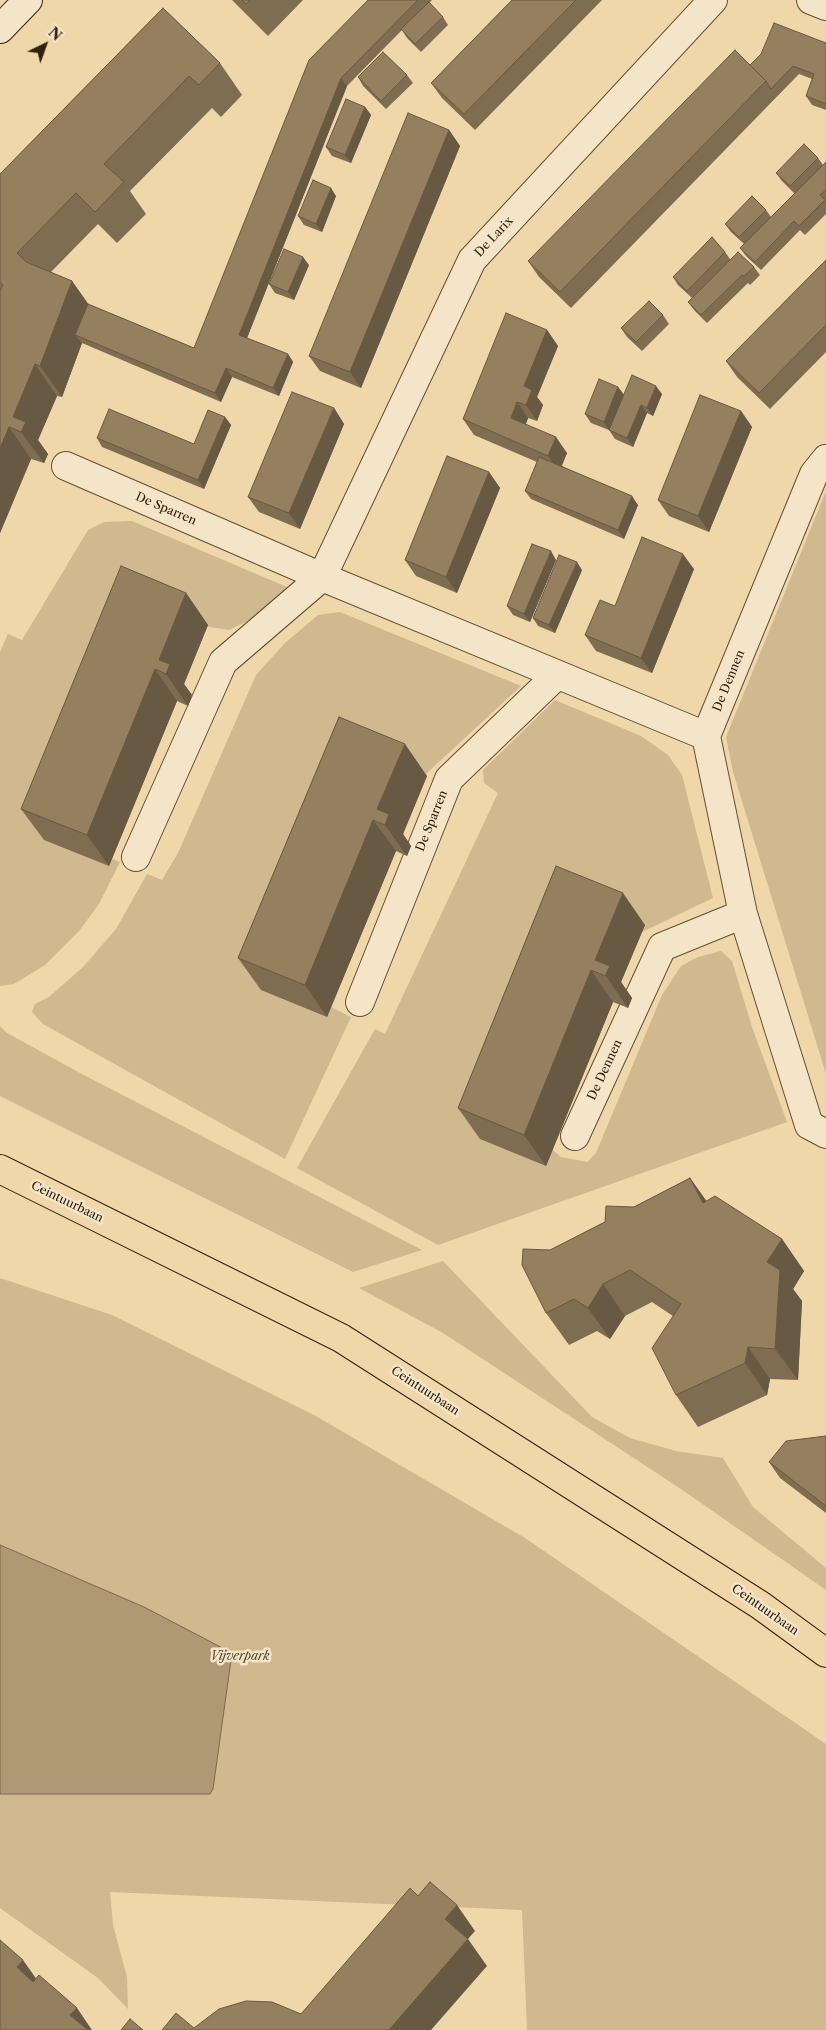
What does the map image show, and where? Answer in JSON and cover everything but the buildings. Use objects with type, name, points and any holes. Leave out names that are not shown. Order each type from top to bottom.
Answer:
[{"type":"main road","name":"Ceintuurbaan","points":[[0,1169],[342,1338],[760,1605],[826,1653]]},
{"type":"street","points":[[0,29],[28,0]]},
{"type":"street","name":"De Larix","points":[[322,577],[472,260],[713,0]]},
{"type":"street","points":[[811,0],[826,6]]},
{"type":"street","name":"De Dennen","points":[[706,736],[814,474],[826,460]]},
{"type":"street","name":"De Sparren","points":[[66,466],[322,577],[706,736]]},
{"type":"street","points":[[136,858],[223,662],[322,577]]},
{"type":"street","name":"De Sparren","points":[[360,1002],[449,779],[557,675]]},
{"type":"street","points":[[706,736],[743,914],[809,1125],[826,1134]]},
{"type":"street","name":"De Dennen","points":[[575,1136],[662,947],[743,914]]},
{"type":"green space","points":[[826,491],[826,1074],[733,772],[726,737]]},
{"type":"green space","points":[[132,521],[294,590],[254,618],[229,630],[204,626],[101,854],[120,862],[99,904],[79,931],[45,965],[14,984],[0,986],[0,652],[8,634],[22,640],[88,530],[104,522]]},
{"type":"green space","points":[[340,612],[521,686],[427,773],[331,1007],[351,1017],[285,1159],[43,1024],[32,1012],[35,1004],[49,997],[83,967],[116,929],[147,874],[162,880],[178,853],[256,675],[285,643],[318,615]]},
{"type":"green space","points":[[555,700],[641,736],[668,755],[682,775],[713,898],[638,934],[548,1146],[561,1157],[587,1162],[596,1153],[662,995],[681,966],[698,957],[721,951],[732,961],[752,1027],[787,1122],[438,1245],[297,1168],[375,1029],[385,1034],[498,793],[484,783],[483,770]]},
{"type":"green space","points":[[0,1026],[7,1033],[82,1074],[422,1250],[353,1272],[0,1096]]},
{"type":"green space","points":[[443,1261],[592,1417],[630,1438],[676,1451],[723,1458],[753,1507],[826,1568],[826,1590],[681,1489],[443,1333],[359,1288]]},
{"type":"green space","name":"Vijverpark","points":[[0,1278],[112,1315],[314,1415],[525,1538],[826,1744],[826,2030],[527,2030],[522,1910],[110,1892],[113,1925],[127,1977],[128,2009],[98,1978],[0,1908]]},
{"type":"shaded area","points":[[0,1545],[144,1607],[232,1653],[213,1789],[210,1794],[0,1794]]}]
